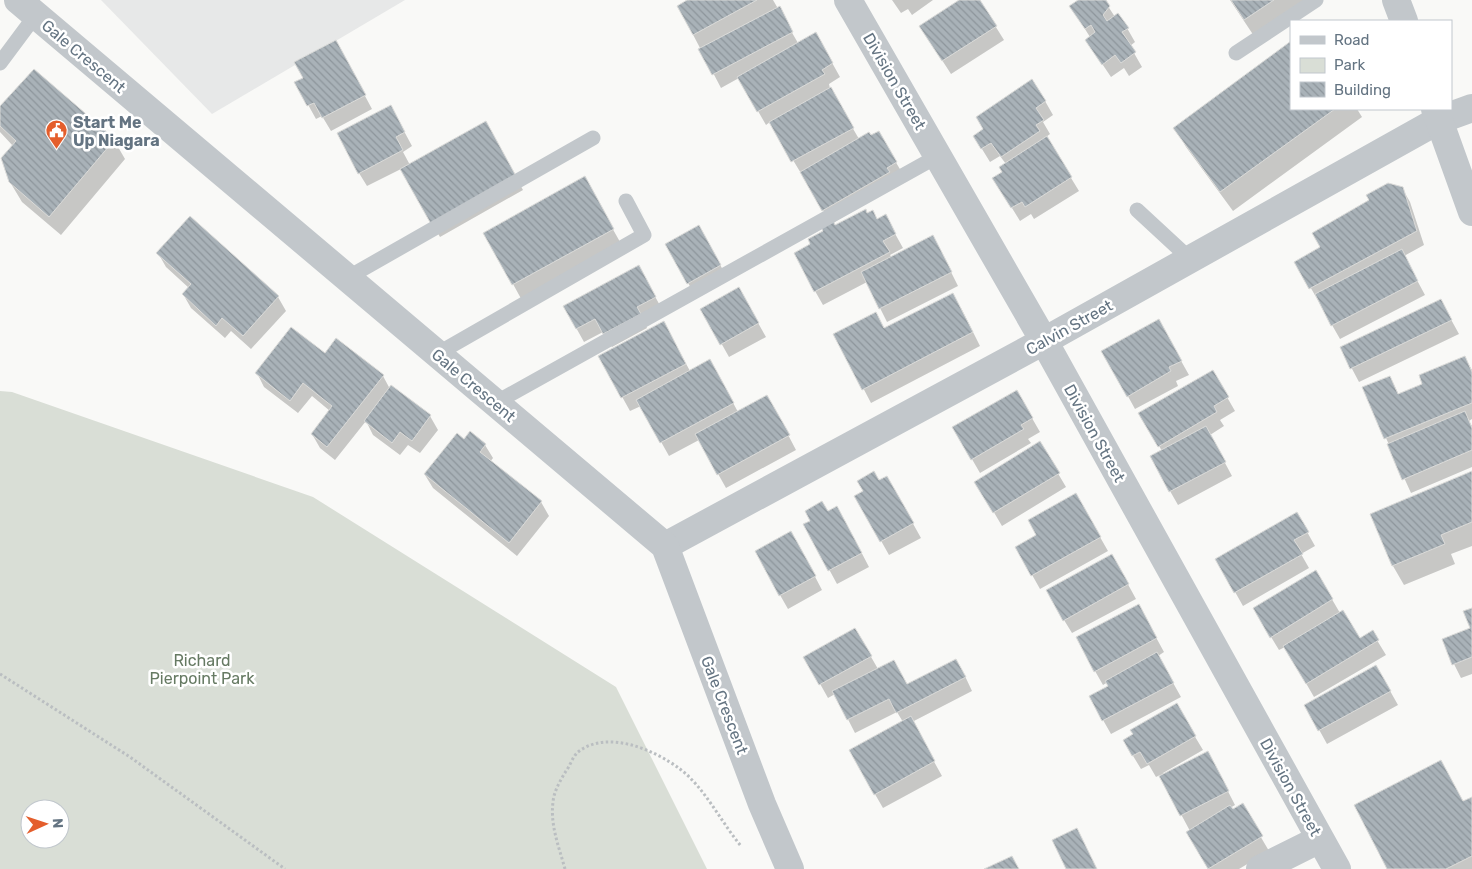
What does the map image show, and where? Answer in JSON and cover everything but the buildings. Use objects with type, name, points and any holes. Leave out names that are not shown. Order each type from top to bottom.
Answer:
[{"type":"street","name":"Division Street","points":[[848,0],[1044,341],[1337,869]]},
{"type":"street","points":[[1396,0],[1404,20]]},
{"type":"street","name":"Gale Crescent","points":[[27,8],[665,546],[762,804],[790,869]]},
{"type":"street","name":"Calvin Street","points":[[665,546],[1044,341],[1190,259],[1437,114],[1472,108]]},
{"type":"street","points":[[1437,114],[1472,212]]},
{"type":"street","points":[[1260,869],[1320,839]]},
{"type":"lane","points":[[1236,53],[1316,0]]},
{"type":"lane","points":[[0,63],[27,8]]},
{"type":"lane","points":[[347,278],[593,138]]},
{"type":"lane","points":[[496,403],[938,156]]},
{"type":"lane","points":[[437,354],[644,235],[626,201]]},
{"type":"lane","points":[[1138,210],[1190,259]]},
{"type":"path","points":[[0,674],[130,757],[285,869]]},
{"type":"path","points":[[565,869],[552,826],[552,802],[558,786],[578,752],[596,744],[615,741],[656,754],[675,766],[700,790],[725,827]]},
{"type":"shaded area","points":[[101,0],[405,0],[212,114]]},
{"type":"green space","name":"Richard Pierpoint Park","points":[[0,391],[12,392],[313,497],[616,687],[707,869],[0,869]]},
{"type":"place","name":"Start Me Up Niagara","points":[[57,150]]}]
